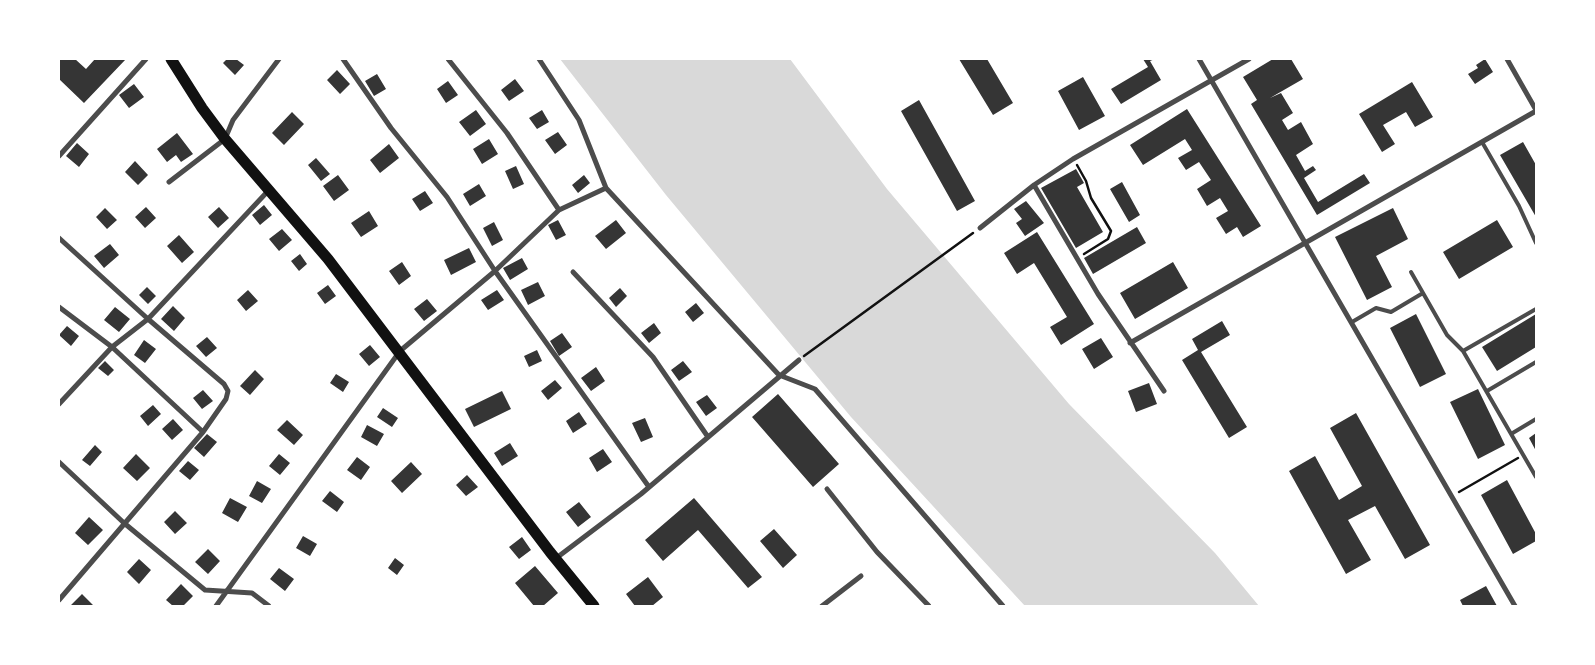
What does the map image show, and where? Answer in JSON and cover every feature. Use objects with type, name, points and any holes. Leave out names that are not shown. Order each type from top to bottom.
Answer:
[{"type":"main road","points":[[171,59],[202,108],[225,139],[328,259],[400,351],[555,559],[594,606]]},
{"type":"street","points":[[59,156],[146,59]]},
{"type":"street","points":[[169,182],[225,139],[233,120],[279,59]]},
{"type":"street","points":[[343,59],[391,128],[447,197],[496,271],[649,487]]},
{"type":"street","points":[[448,59],[507,133],[559,210]]},
{"type":"street","points":[[539,59],[579,120],[606,188],[779,375],[815,389],[1003,606]]},
{"type":"street","points":[[1199,59],[1516,606]]},
{"type":"street","points":[[980,228],[1034,185],[1073,159],[1249,59]]},
{"type":"street","points":[[1130,343],[1536,110],[1507,59]]},
{"type":"street","points":[[1034,185],[1076,258],[1130,343],[1164,391]]},
{"type":"street","points":[[216,606],[400,351],[496,271],[559,210],[606,188]]},
{"type":"street","points":[[59,404],[112,347],[148,319],[268,190]]},
{"type":"street","points":[[59,238],[148,319],[224,384],[228,390],[226,399],[203,432],[59,600]]},
{"type":"street","points":[[573,272],[652,357],[708,437]]},
{"type":"street","points":[[59,307],[112,347],[203,432]]},
{"type":"street","points":[[555,559],[649,487],[799,360]]},
{"type":"street","points":[[59,462],[124,523],[205,590],[252,593],[269,606]]},
{"type":"street","points":[[827,489],[877,552],[929,606]]},
{"type":"street","points":[[822,606],[861,576]]},
{"type":"lane","points":[[1482,142],[1519,206],[1536,243]]},
{"type":"lane","points":[[1411,272],[1451,341],[1463,351],[1536,477]]},
{"type":"lane","points":[[1352,322],[1376,308],[1391,312],[1423,293]]},
{"type":"lane","points":[[1463,351],[1536,309]]},
{"type":"lane","points":[[1487,391],[1536,362]]},
{"type":"lane","points":[[1511,434],[1536,419]]},
{"type":"path","points":[[1073,159],[1111,234],[1108,239],[1076,258]]},
{"type":"path","points":[[799,360],[980,228]]},
{"type":"path","points":[[1458,492],[1523,454]]},
{"type":"shaded area","points":[[560,59],[790,59],[887,189],[1069,404],[1215,553],[1259,606],[1025,606],[851,417],[666,195]]},
{"type":"building","points":[[59,59],[75,59],[86,69],[95,59],[126,59],[84,103],[59,79]]},
{"type":"building","points":[[227,59],[236,59],[244,65],[235,75],[223,63]]},
{"type":"building","points":[[959,59],[987,59],[1013,103],[993,115]]},
{"type":"building","points":[[1143,59],[1155,59],[1150,61],[1161,80],[1121,104],[1111,89],[1148,67]]},
{"type":"building","points":[[1273,59],[1291,59],[1303,79],[1270,98],[1281,93],[1293,113],[1282,120],[1288,130],[1301,122],[1313,144],[1296,155],[1305,171],[1313,166],[1316,170],[1304,178],[1318,202],[1364,174],[1370,183],[1317,215],[1251,104],[1257,100],[1243,77]]},
{"type":"building","points":[[1485,59],[1493,72],[1475,84],[1468,74],[1478,68],[1476,65]]},
{"type":"building","points":[[337,70],[350,84],[340,94],[327,80]]},
{"type":"building","points":[[377,74],[386,89],[374,96],[365,81]]},
{"type":"building","points":[[1083,77],[1105,116],[1079,130],[1058,91]]},
{"type":"building","points":[[515,79],[524,91],[509,101],[501,90]]},
{"type":"building","points":[[448,81],[458,95],[446,103],[437,89]]},
{"type":"building","points":[[1412,82],[1433,117],[1415,127],[1406,112],[1383,125],[1395,144],[1382,152],[1359,114]]},
{"type":"building","points":[[134,84],[144,97],[129,108],[119,95]]},
{"type":"building","points":[[919,100],[975,201],[957,211],[901,111]]},
{"type":"building","points":[[1187,109],[1261,226],[1243,237],[1237,227],[1226,234],[1216,218],[1228,211],[1220,198],[1207,206],[1197,189],[1211,180],[1199,162],[1186,170],[1178,158],[1192,150],[1185,139],[1143,165],[1130,145]]},
{"type":"building","points":[[476,110],[486,124],[470,136],[459,122]]},
{"type":"building","points":[[542,110],[549,122],[537,129],[529,118]]},
{"type":"building","points":[[292,112],[304,124],[284,145],[272,133]]},
{"type":"building","points":[[558,132],[567,145],[555,154],[545,140]]},
{"type":"building","points":[[177,133],[193,154],[181,162],[176,155],[167,162],[157,149]]},
{"type":"building","points":[[489,139],[498,154],[482,164],[473,149]]},
{"type":"building","points":[[1523,142],[1536,165],[1536,217],[1500,155]]},
{"type":"building","points":[[77,143],[89,154],[79,167],[66,156]]},
{"type":"building","points":[[389,144],[399,158],[380,173],[370,160]]},
{"type":"building","points":[[316,158],[330,174],[321,181],[308,165]]},
{"type":"building","points":[[135,161],[148,175],[138,185],[125,172]]},
{"type":"building","points":[[516,166],[524,184],[513,189],[505,171]]},
{"type":"building","points":[[1076,169],[1084,183],[1077,187],[1103,232],[1076,248],[1041,188]]},
{"type":"building","points":[[338,175],[349,190],[334,201],[323,186]]},
{"type":"building","points":[[584,175],[590,183],[578,193],[572,185]]},
{"type":"building","points":[[1122,182],[1140,215],[1129,222],[1110,189]]},
{"type":"building","points":[[479,184],[486,196],[470,206],[463,194]]},
{"type":"building","points":[[425,191],[433,203],[420,211],[412,199]]},
{"type":"building","points":[[1026,201],[1044,223],[1025,236],[1016,223],[1022,219],[1014,209]]},
{"type":"building","points":[[264,205],[272,215],[260,225],[252,215]]},
{"type":"building","points":[[146,207],[156,218],[145,228],[135,217]]},
{"type":"building","points":[[219,207],[229,218],[218,228],[208,217]]},
{"type":"building","points":[[105,208],[117,220],[107,229],[96,217]]},
{"type":"building","points":[[1393,208],[1408,239],[1376,256],[1392,287],[1367,300],[1335,237]]},
{"type":"building","points":[[369,211],[378,226],[361,237],[351,223]]},
{"type":"building","points":[[558,220],[566,235],[556,240],[548,225]]},
{"type":"building","points":[[616,220],[626,233],[606,249],[595,236]]},
{"type":"building","points":[[1497,220],[1513,247],[1459,279],[1443,252]]},
{"type":"building","points":[[494,222],[503,240],[492,246],[483,228]]},
{"type":"building","points":[[1137,227],[1146,243],[1093,274],[1084,258]]},
{"type":"building","points":[[282,229],[292,240],[279,251],[269,239]]},
{"type":"building","points":[[1037,232],[1094,324],[1061,345],[1050,327],[1067,317],[1034,263],[1017,274],[1004,253]]},
{"type":"building","points":[[179,235],[194,252],[182,263],[167,246]]},
{"type":"building","points":[[110,244],[119,255],[104,268],[94,256]]},
{"type":"building","points":[[469,248],[476,262],[451,275],[444,260]]},
{"type":"building","points":[[300,254],[307,264],[299,271],[291,261]]},
{"type":"building","points":[[522,258],[528,269],[510,280],[503,268]]},
{"type":"building","points":[[402,262],[411,276],[399,285],[389,271]]},
{"type":"building","points":[[1173,262],[1188,288],[1135,319],[1120,293]]},
{"type":"building","points":[[538,282],[545,296],[528,305],[521,290]]},
{"type":"building","points":[[328,285],[336,296],[325,304],[317,293]]},
{"type":"building","points":[[147,287],[156,296],[148,304],[139,295]]},
{"type":"building","points":[[620,288],[627,296],[616,307],[609,298]]},
{"type":"building","points":[[248,290],[258,301],[246,311],[237,300]]},
{"type":"building","points":[[497,290],[504,300],[488,310],[481,300]]},
{"type":"building","points":[[427,299],[437,311],[424,321],[414,309]]},
{"type":"building","points":[[696,303],[704,313],[693,322],[685,312]]},
{"type":"building","points":[[173,306],[185,318],[174,331],[161,319]]},
{"type":"building","points":[[115,307],[130,319],[119,332],[104,320]]},
{"type":"building","points":[[1416,314],[1446,374],[1420,387],[1390,328]]},
{"type":"building","points":[[1536,314],[1536,347],[1497,371],[1482,347]]},
{"type":"building","points":[[1222,321],[1230,335],[1201,352],[1247,427],[1229,438],[1182,360],[1198,350],[1192,339]]},
{"type":"building","points":[[654,323],[661,333],[649,343],[641,333]]},
{"type":"building","points":[[67,326],[79,336],[71,346],[59,335]]},
{"type":"building","points":[[562,333],[572,347],[559,356],[550,341]]},
{"type":"building","points":[[207,337],[217,348],[206,357],[196,346]]},
{"type":"building","points":[[1101,338],[1113,357],[1094,369],[1082,349]]},
{"type":"building","points":[[144,340],[156,349],[145,363],[134,355]]},
{"type":"building","points":[[370,345],[380,357],[369,366],[359,354]]},
{"type":"building","points":[[537,350],[542,361],[529,367],[524,356]]},
{"type":"building","points":[[105,361],[114,370],[108,376],[98,368]]},
{"type":"building","points":[[683,361],[692,372],[679,381],[671,370]]},
{"type":"building","points":[[596,367],[605,381],[591,391],[581,378]]},
{"type":"building","points":[[255,370],[264,379],[250,395],[240,386]]},
{"type":"building","points":[[336,374],[349,382],[343,392],[330,383]]},
{"type":"building","points":[[555,380],[562,388],[548,400],[541,391]]},
{"type":"building","points":[[1149,383],[1157,404],[1136,412],[1128,391]]},
{"type":"building","points":[[1478,389],[1505,445],[1478,459],[1450,402]]},
{"type":"building","points":[[203,390],[213,401],[202,409],[193,398]]},
{"type":"building","points":[[502,391],[511,409],[474,427],[465,409]]},
{"type":"building","points":[[778,394],[839,464],[813,487],[752,417]]},
{"type":"building","points":[[707,395],[717,408],[706,416],[696,402]]},
{"type":"building","points":[[153,405],[161,414],[148,426],[140,416]]},
{"type":"building","points":[[383,408],[398,418],[392,427],[377,417]]},
{"type":"building","points":[[579,412],[587,424],[573,433],[566,421]]},
{"type":"building","points":[[1356,413],[1430,545],[1405,559],[1375,506],[1348,520],[1371,560],[1346,574],[1289,471],[1315,456],[1339,500],[1362,486],[1330,428]]},
{"type":"building","points":[[645,418],[653,437],[641,442],[632,423]]},
{"type":"building","points":[[173,419],[183,430],[172,440],[162,429]]},
{"type":"building","points":[[287,420],[303,435],[294,445],[277,430]]},
{"type":"building","points":[[367,425],[384,434],[377,446],[361,437]]},
{"type":"building","points":[[1536,433],[1536,451],[1529,438]]},
{"type":"building","points":[[207,434],[217,442],[204,457],[194,448]]},
{"type":"building","points":[[510,443],[518,456],[502,466],[494,453]]},
{"type":"building","points":[[95,445],[102,452],[90,466],[82,460]]},
{"type":"building","points":[[603,449],[612,462],[597,472],[589,458]]},
{"type":"building","points":[[136,454],[150,468],[137,481],[123,468]]},
{"type":"building","points":[[279,454],[290,463],[280,475],[269,466]]},
{"type":"building","points":[[357,457],[370,467],[361,480],[347,470]]},
{"type":"building","points":[[188,461],[199,470],[190,480],[179,471]]},
{"type":"building","points":[[411,462],[422,474],[402,493],[391,481]]},
{"type":"building","points":[[467,475],[478,487],[466,496],[456,485]]},
{"type":"building","points":[[1507,480],[1536,534],[1536,541],[1513,554],[1481,495]]},
{"type":"building","points":[[257,481],[271,489],[262,503],[249,496]]},
{"type":"building","points":[[330,491],[344,502],[337,512],[322,501]]},
{"type":"building","points":[[230,498],[247,507],[238,522],[222,513]]},
{"type":"building","points":[[694,498],[762,577],[748,588],[698,530],[663,561],[645,540]]},
{"type":"building","points":[[579,502],[591,517],[578,527],[566,512]]},
{"type":"building","points":[[175,511],[187,523],[175,534],[164,522]]},
{"type":"building","points":[[89,517],[103,530],[88,545],[75,533]]},
{"type":"building","points":[[774,529],[797,555],[783,568],[760,541]]},
{"type":"building","points":[[303,536],[317,544],[310,556],[296,548]]},
{"type":"building","points":[[522,537],[531,550],[519,559],[509,547]]},
{"type":"building","points":[[208,549],[220,561],[208,574],[195,562]]},
{"type":"building","points":[[395,558],[404,565],[397,575],[388,568]]},
{"type":"building","points":[[139,559],[151,570],[139,584],[127,572]]},
{"type":"building","points":[[535,566],[558,593],[543,606],[534,606],[515,583]]},
{"type":"building","points":[[279,568],[294,579],[285,591],[270,579]]},
{"type":"building","points":[[648,577],[663,597],[652,606],[635,606],[626,594]]},
{"type":"building","points":[[181,584],[193,596],[183,606],[173,606],[166,600]]},
{"type":"building","points":[[1486,586],[1497,606],[1463,606],[1460,600]]},
{"type":"building","points":[[82,594],[94,606],[70,606]]}]
